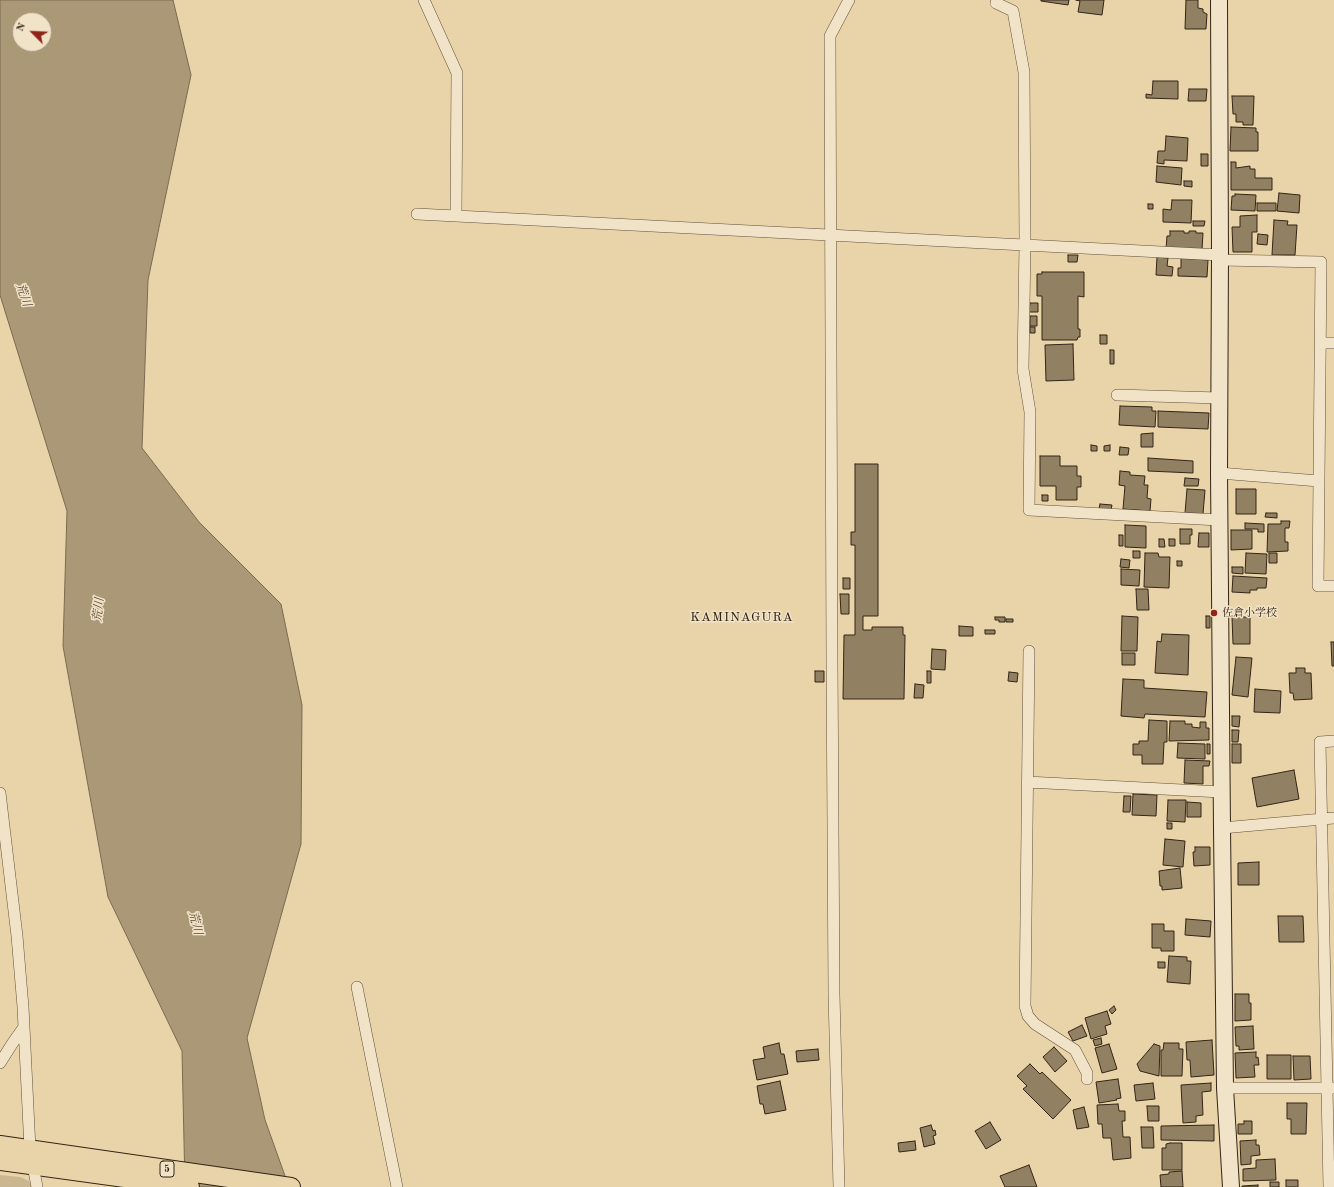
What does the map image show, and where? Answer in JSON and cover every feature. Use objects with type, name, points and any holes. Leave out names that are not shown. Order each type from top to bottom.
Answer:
[{"type":"main road","name":"5","points":[[0,1145],[37,1158],[190,1187]]},
{"type":"main road","name":"5","points":[[0,1161],[37,1158],[291,1187]]},
{"type":"street","points":[[424,0],[457,73],[456,216]]},
{"type":"street","points":[[839,1187],[834,995],[830,36],[850,0]]},
{"type":"street","points":[[997,0],[996,4],[1013,11],[1024,72],[1025,244],[1023,369],[1030,412],[1029,510],[1219,520]]},
{"type":"street","points":[[1219,0],[1219,520],[1221,792],[1225,1088],[1231,1187]]},
{"type":"street","points":[[417,214],[1025,244],[1322,262],[1318,586],[1334,586]]},
{"type":"street","points":[[1321,343],[1334,343]]},
{"type":"street","points":[[1117,395],[1219,398]]},
{"type":"street","points":[[1219,473],[1320,481]]},
{"type":"street","points":[[1029,651],[1025,1006],[1028,1016],[1035,1024],[1075,1050],[1087,1073],[1087,1079]]},
{"type":"street","points":[[1329,1187],[1331,1088],[1329,954],[1321,820],[1320,742],[1334,741]]},
{"type":"street","points":[[1027,782],[1221,792]]},
{"type":"street","points":[[0,793],[17,936],[37,1158],[37,1187]]},
{"type":"street","points":[[1222,828],[1334,818]]},
{"type":"street","points":[[357,986],[397,1187]]},
{"type":"street","points":[[0,1063],[24,1027]]},
{"type":"street","points":[[1225,1088],[1331,1088]]},
{"type":"shaded area","points":[[0,1175],[20,1177],[29,1181],[33,1187],[0,1187]]},
{"type":"water","name":"荒川","points":[[0,0],[173,0],[191,75],[148,280],[142,448],[199,522],[281,604],[302,705],[301,844],[247,1038],[265,1120],[289,1187],[185,1187],[182,1051],[108,897],[63,646],[67,511],[0,295]]},
{"type":"building","points":[[1041,0],[1069,0],[1068,5]]},
{"type":"building","points":[[1076,0],[1104,0],[1102,15],[1078,12],[1080,1]]},
{"type":"building","points":[[1186,0],[1198,0],[1198,8],[1203,9],[1203,12],[1207,14],[1206,29],[1185,29]]},
{"type":"building","points":[[1153,81],[1178,81],[1178,99],[1146,98],[1146,94],[1152,95]]},
{"type":"building","points":[[1189,89],[1207,89],[1206,101],[1188,101]]},
{"type":"building","points":[[1232,96],[1254,96],[1253,125],[1243,125],[1243,122],[1236,122],[1236,114],[1233,114]]},
{"type":"building","points":[[1231,127],[1256,128],[1256,132],[1258,132],[1258,151],[1230,151]]},
{"type":"building","points":[[1166,136],[1188,138],[1187,161],[1164,160],[1164,164],[1157,163],[1158,151],[1165,151]]},
{"type":"building","points":[[1201,154],[1208,154],[1208,166],[1201,166]]},
{"type":"building","points":[[1231,162],[1236,162],[1236,168],[1250,166],[1250,169],[1255,169],[1255,178],[1272,178],[1272,190],[1231,190]]},
{"type":"building","points":[[1157,166],[1182,168],[1181,185],[1156,182]]},
{"type":"building","points":[[1184,181],[1192,181],[1192,187],[1184,186]]},
{"type":"building","points":[[1279,193],[1300,195],[1299,213],[1277,211]]},
{"type":"building","points":[[1235,194],[1256,195],[1255,211],[1231,210],[1232,196],[1235,196]]},
{"type":"building","points":[[1172,200],[1192,200],[1191,223],[1163,222],[1163,209],[1171,210]]},
{"type":"building","points":[[1257,203],[1276,203],[1276,211],[1257,211]]},
{"type":"building","points":[[1148,204],[1153,204],[1153,209],[1148,209]]},
{"type":"building","points":[[1257,215],[1257,232],[1252,232],[1252,252],[1233,252],[1232,227],[1240,227],[1240,216]]},
{"type":"building","points":[[1274,220],[1288,221],[1287,225],[1297,225],[1295,255],[1272,255]]},
{"type":"building","points":[[1193,221],[1205,221],[1204,226],[1193,226]]},
{"type":"building","points":[[1170,231],[1184,231],[1184,233],[1189,233],[1189,231],[1196,231],[1196,233],[1203,233],[1202,250],[1166,249],[1167,236],[1170,236]]},
{"type":"building","points":[[1258,234],[1268,235],[1267,245],[1257,244]]},
{"type":"building","points":[[1068,255],[1078,255],[1077,262],[1068,262]]},
{"type":"building","points":[[1157,257],[1168,258],[1167,266],[1173,267],[1172,276],[1156,275]]},
{"type":"building","points":[[1181,258],[1208,260],[1207,277],[1178,276],[1178,268],[1181,268]]},
{"type":"building","points":[[1042,272],[1084,272],[1084,297],[1078,296],[1078,329],[1080,329],[1080,337],[1078,337],[1077,340],[1042,340],[1042,296],[1037,296],[1037,274],[1042,274]]},
{"type":"building","points":[[1030,303],[1038,303],[1038,312],[1029,312]]},
{"type":"building","points":[[1030,316],[1037,316],[1037,326],[1030,326]]},
{"type":"building","points":[[1030,327],[1035,327],[1035,333],[1030,333]]},
{"type":"building","points":[[1100,335],[1107,335],[1107,344],[1100,344]]},
{"type":"building","points":[[1073,344],[1074,380],[1046,381],[1045,345]]},
{"type":"building","points":[[1110,350],[1114,350],[1114,364],[1110,364]]},
{"type":"building","points":[[1120,406],[1152,407],[1152,411],[1156,411],[1155,427],[1119,425]]},
{"type":"building","points":[[1158,411],[1209,413],[1208,429],[1158,427]]},
{"type":"building","points":[[1153,433],[1153,447],[1141,447],[1141,434]]},
{"type":"building","points":[[1091,445],[1097,446],[1097,451],[1091,451]]},
{"type":"building","points":[[1110,445],[1110,451],[1104,451],[1104,446]]},
{"type":"building","points":[[1120,447],[1129,448],[1128,455],[1119,455]]},
{"type":"building","points":[[1040,456],[1060,456],[1060,466],[1077,466],[1077,476],[1081,476],[1081,487],[1077,487],[1077,500],[1056,500],[1056,486],[1040,486]]},
{"type":"building","points":[[1148,458],[1193,461],[1193,473],[1148,471]]},
{"type":"building","points":[[855,464],[878,464],[878,616],[863,616],[863,630],[872,630],[872,627],[903,627],[903,635],[905,635],[904,699],[843,699],[844,635],[855,635],[855,545],[851,545],[851,532],[855,532]]},
{"type":"building","points":[[1120,471],[1130,472],[1130,475],[1145,476],[1144,485],[1148,485],[1147,498],[1151,499],[1150,511],[1123,509],[1125,486],[1119,485]]},
{"type":"building","points":[[1185,478],[1199,479],[1198,486],[1184,486]]},
{"type":"building","points":[[1187,489],[1205,490],[1203,514],[1185,513]]},
{"type":"building","points":[[1236,489],[1256,489],[1256,514],[1236,514]]},
{"type":"building","points":[[1042,495],[1048,495],[1048,501],[1042,501]]},
{"type":"building","points":[[1100,504],[1112,505],[1111,510],[1099,509]]},
{"type":"building","points":[[1266,513],[1277,513],[1277,518],[1265,517]]},
{"type":"building","points":[[1281,521],[1290,521],[1289,528],[1285,528],[1285,542],[1288,542],[1288,551],[1267,552],[1268,524],[1281,524]]},
{"type":"building","points":[[1245,523],[1264,524],[1264,532],[1258,532],[1258,529],[1245,529]]},
{"type":"building","points":[[1125,525],[1146,526],[1146,548],[1125,547]]},
{"type":"building","points":[[1180,529],[1192,529],[1190,544],[1180,544]]},
{"type":"building","points":[[1231,530],[1252,530],[1252,549],[1231,550]]},
{"type":"building","points":[[1199,533],[1209,533],[1209,547],[1198,547]]},
{"type":"building","points":[[1119,535],[1123,535],[1123,546],[1119,546]]},
{"type":"building","points":[[1159,539],[1164,539],[1165,547],[1159,547]]},
{"type":"building","points":[[1169,539],[1175,539],[1175,546],[1169,546]]},
{"type":"building","points":[[1133,551],[1140,551],[1140,558],[1133,558]]},
{"type":"building","points":[[1145,553],[1158,553],[1159,557],[1170,557],[1169,588],[1144,587]]},
{"type":"building","points":[[1246,553],[1267,554],[1266,574],[1245,573]]},
{"type":"building","points":[[1269,553],[1277,553],[1277,563],[1269,563]]},
{"type":"building","points":[[1121,559],[1130,560],[1129,568],[1120,567]]},
{"type":"building","points":[[1177,561],[1182,561],[1182,566],[1177,566]]},
{"type":"building","points":[[1232,567],[1243,567],[1243,574],[1232,573]]},
{"type":"building","points":[[1121,569],[1140,570],[1139,586],[1121,585]]},
{"type":"building","points":[[1233,576],[1267,578],[1266,588],[1250,590],[1250,593],[1232,592]]},
{"type":"building","points":[[843,578],[850,578],[850,589],[843,589]]},
{"type":"building","points":[[1136,589],[1148,589],[1149,610],[1137,610]]},
{"type":"building","points":[[840,594],[849,594],[849,614],[841,614]]},
{"type":"building","points":[[1122,616],[1138,617],[1137,651],[1121,651]]},
{"type":"building","points":[[1206,616],[1210,616],[1210,628],[1206,628]]},
{"type":"building","points":[[995,617],[1005,617],[1005,622],[995,620]]},
{"type":"building","points":[[1232,617],[1250,617],[1250,644],[1233,644]]},
{"type":"building","points":[[1006,619],[1013,619],[1013,622],[1006,622]]},
{"type":"building","points":[[959,626],[973,627],[973,636],[959,636]]},
{"type":"building","points":[[985,630],[995,630],[995,634],[985,634]]},
{"type":"building","points":[[1162,634],[1189,635],[1188,675],[1155,673],[1157,641],[1161,642]]},
{"type":"building","points":[[1331,642],[1334,642],[1334,666],[1332,666]]},
{"type":"building","points":[[932,649],[946,650],[945,670],[931,669]]},
{"type":"building","points":[[1122,653],[1135,653],[1135,665],[1122,665]]},
{"type":"building","points":[[1236,657],[1252,658],[1248,697],[1232,695]]},
{"type":"building","points":[[1296,668],[1305,668],[1305,673],[1311,673],[1312,699],[1294,700],[1293,693],[1290,693],[1289,673],[1296,673]]},
{"type":"building","points":[[815,671],[824,671],[824,682],[815,682]]},
{"type":"building","points":[[927,671],[931,671],[931,683],[927,683]]},
{"type":"building","points":[[1009,672],[1018,673],[1017,682],[1008,681]]},
{"type":"building","points":[[1123,679],[1144,680],[1144,688],[1207,692],[1205,717],[1145,714],[1144,718],[1121,716]]},
{"type":"building","points":[[915,684],[924,685],[923,698],[914,698]]},
{"type":"building","points":[[1255,689],[1281,691],[1280,713],[1254,712]]},
{"type":"building","points":[[1232,716],[1240,716],[1239,727],[1232,726]]},
{"type":"building","points":[[1149,720],[1167,721],[1167,742],[1164,742],[1163,764],[1142,764],[1142,755],[1133,755],[1133,744],[1139,744],[1139,741],[1148,741]]},
{"type":"building","points":[[1170,721],[1185,721],[1185,724],[1192,724],[1192,727],[1200,728],[1200,722],[1206,722],[1206,728],[1209,728],[1209,740],[1169,741]]},
{"type":"building","points":[[1232,730],[1239,730],[1238,742],[1232,742]]},
{"type":"building","points":[[1178,743],[1205,744],[1205,759],[1177,758]]},
{"type":"building","points":[[1207,744],[1210,744],[1210,754],[1207,754]]},
{"type":"building","points":[[1232,744],[1241,744],[1241,763],[1232,763]]},
{"type":"building","points":[[1185,760],[1210,761],[1209,766],[1203,766],[1203,784],[1184,783]]},
{"type":"building","points":[[1294,770],[1299,799],[1257,807],[1252,778]]},
{"type":"building","points":[[1133,794],[1157,795],[1156,816],[1132,815]]},
{"type":"building","points":[[1124,796],[1131,796],[1130,812],[1123,812]]},
{"type":"building","points":[[1168,800],[1186,800],[1185,822],[1167,821]]},
{"type":"building","points":[[1187,802],[1201,803],[1201,817],[1187,817]]},
{"type":"building","points":[[1167,823],[1172,823],[1172,829],[1167,829]]},
{"type":"building","points":[[1165,839],[1185,841],[1183,867],[1163,865]]},
{"type":"building","points":[[1195,847],[1210,847],[1210,865],[1194,866],[1193,852],[1195,852]]},
{"type":"building","points":[[1259,862],[1259,885],[1238,885],[1238,863]]},
{"type":"building","points":[[1180,868],[1182,888],[1162,890],[1162,886],[1160,886],[1159,871]]},
{"type":"building","points":[[1278,916],[1303,916],[1304,942],[1279,942]]},
{"type":"building","points":[[1186,919],[1211,921],[1210,937],[1185,935]]},
{"type":"building","points":[[1152,924],[1164,924],[1164,931],[1174,931],[1174,951],[1161,951],[1161,948],[1152,948]]},
{"type":"building","points":[[1169,956],[1187,957],[1187,961],[1191,961],[1190,984],[1167,982]]},
{"type":"building","points":[[1158,962],[1165,962],[1165,968],[1158,968]]},
{"type":"building","points":[[1235,994],[1249,994],[1249,1003],[1251,1003],[1251,1020],[1235,1021]]},
{"type":"building","points":[[1114,1006],[1116,1010],[1112,1014],[1109,1010]]},
{"type":"building","points":[[1107,1011],[1111,1024],[1105,1026],[1107,1034],[1091,1039],[1085,1018]]},
{"type":"building","points":[[1082,1025],[1087,1036],[1073,1041],[1068,1032]]},
{"type":"building","points":[[1253,1026],[1254,1049],[1239,1050],[1239,1046],[1236,1046],[1235,1027]]},
{"type":"building","points":[[1101,1038],[1102,1044],[1095,1046],[1093,1040]]},
{"type":"building","points":[[1212,1040],[1214,1075],[1191,1077],[1190,1060],[1187,1060],[1186,1042]]},
{"type":"building","points":[[779,1043],[781,1054],[784,1054],[788,1074],[757,1080],[753,1060],[765,1058],[763,1047]]},
{"type":"building","points":[[1164,1043],[1179,1043],[1179,1049],[1183,1049],[1182,1076],[1161,1076],[1161,1050],[1163,1050]]},
{"type":"building","points":[[1109,1044],[1117,1069],[1102,1073],[1095,1048]]},
{"type":"building","points":[[1154,1044],[1160,1046],[1159,1076],[1140,1071],[1137,1064]]},
{"type":"building","points":[[1054,1047],[1067,1061],[1055,1072],[1043,1057]]},
{"type":"building","points":[[818,1049],[819,1060],[797,1062],[796,1051]]},
{"type":"building","points":[[1256,1052],[1256,1058],[1258,1057],[1259,1065],[1254,1065],[1255,1077],[1236,1078],[1235,1053]]},
{"type":"building","points":[[1267,1055],[1291,1055],[1291,1079],[1267,1079]]},
{"type":"building","points":[[1293,1056],[1310,1056],[1311,1079],[1294,1080]]},
{"type":"building","points":[[1030,1064],[1040,1074],[1042,1072],[1071,1100],[1053,1119],[1023,1089],[1027,1086],[1017,1076]]},
{"type":"building","points":[[1118,1079],[1121,1098],[1099,1103],[1096,1082]]},
{"type":"building","points":[[780,1081],[786,1110],[765,1114],[763,1104],[760,1104],[757,1086]]},
{"type":"building","points":[[1153,1083],[1155,1099],[1136,1101],[1134,1085]]},
{"type":"building","points":[[1211,1083],[1211,1091],[1202,1092],[1203,1115],[1196,1116],[1196,1122],[1183,1123],[1181,1085]]},
{"type":"building","points":[[1287,1103],[1307,1103],[1306,1134],[1291,1134],[1291,1119],[1287,1119]]},
{"type":"building","points":[[1118,1104],[1119,1111],[1125,1111],[1125,1121],[1122,1121],[1123,1137],[1130,1137],[1131,1158],[1113,1160],[1111,1138],[1103,1138],[1102,1124],[1098,1124],[1097,1105]]},
{"type":"building","points":[[1147,1106],[1159,1106],[1159,1121],[1148,1121]]},
{"type":"building","points":[[1084,1107],[1089,1127],[1077,1129],[1073,1110]]},
{"type":"building","points":[[1244,1121],[1252,1121],[1252,1134],[1238,1134],[1238,1124],[1244,1124]]},
{"type":"building","points":[[990,1122],[1001,1140],[986,1149],[975,1131]]},
{"type":"building","points":[[931,1125],[933,1131],[935,1130],[936,1135],[933,1136],[935,1144],[924,1147],[920,1128]]},
{"type":"building","points":[[1214,1125],[1214,1141],[1161,1140],[1161,1126]]},
{"type":"building","points":[[1141,1127],[1153,1127],[1154,1148],[1142,1148]]},
{"type":"building","points":[[1256,1140],[1256,1145],[1259,1145],[1260,1155],[1251,1156],[1251,1164],[1241,1165],[1240,1141]]},
{"type":"building","points":[[915,1141],[916,1150],[899,1152],[898,1143]]},
{"type":"building","points":[[1182,1143],[1182,1170],[1162,1170],[1162,1148],[1166,1148],[1166,1144]]},
{"type":"building","points":[[1275,1159],[1276,1180],[1243,1181],[1243,1169],[1256,1168],[1256,1160]]},
{"type":"building","points":[[1029,1165],[1037,1187],[1005,1187],[1000,1176]]},
{"type":"building","points":[[1182,1171],[1183,1187],[1161,1187],[1160,1175],[1169,1174],[1169,1172]]},
{"type":"building","points":[[1286,1180],[1298,1180],[1298,1187],[1286,1187]]},
{"type":"building","points":[[1270,1182],[1279,1182],[1279,1187],[1270,1187]]},
{"type":"building","points":[[1258,1185],[1258,1187],[1242,1187],[1242,1186]]},
{"type":"place","name":"佐倉小学校","points":[[1214,613]]},
{"type":"district","name":"KAMINAGURA","points":[[742,618]]}]
